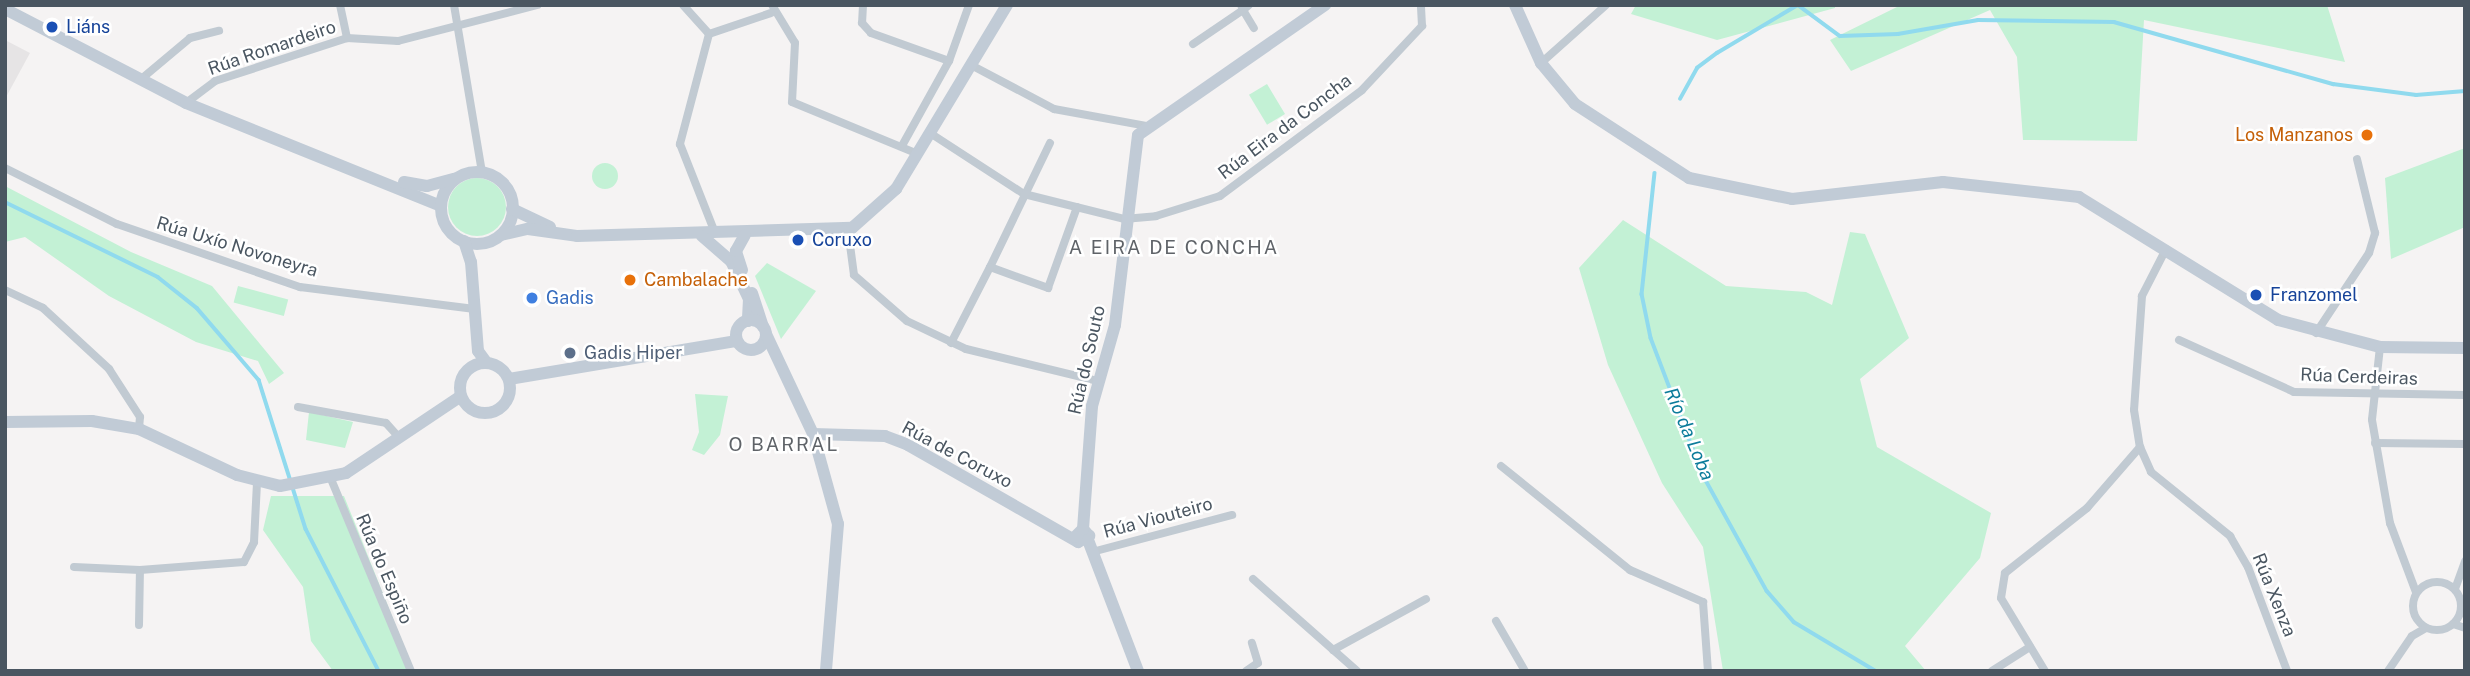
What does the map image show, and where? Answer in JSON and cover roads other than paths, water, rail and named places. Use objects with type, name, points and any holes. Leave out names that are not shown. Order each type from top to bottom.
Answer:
[{"type":"street","points":[[340,5],[347,38]]},
{"type":"street","points":[[454,5],[482,173]]},
{"type":"street","name":"Rúa Romardeiro","points":[[186,103],[215,81],[347,38],[398,41],[457,28],[537,5]]},
{"type":"street","points":[[683,5],[709,34]]},
{"type":"street","points":[[863,5],[862,23],[871,33],[950,61]]},
{"type":"street","points":[[903,144],[950,61],[969,5]]},
{"type":"street","points":[[471,262],[486,243],[501,235],[527,229],[577,236],[717,236],[848,230],[884,203],[918,153],[1007,5]]},
{"type":"street","name":"Rúa do Souto","points":[[1085,539],[1097,381],[1119,305],[1124,219],[1133,148],[1147,126],[1325,5]]},
{"type":"street","name":"Rúa Eira da Concha","points":[[1124,219],[1220,196],[1284,150],[1362,90],[1422,26],[1421,5]]},
{"type":"street","points":[[1515,5],[1541,63],[1575,104],[1673,170],[1708,184],[1792,199],[1943,182],[2060,193],[2099,204],[2257,311],[2316,333],[2380,346],[2465,348]]},
{"type":"street","points":[[1541,63],[1606,5]]},
{"type":"street","points":[[1193,44],[1244,7],[1254,28]]},
{"type":"street","points":[[5,9],[186,103],[284,146],[390,180],[427,186],[482,173],[506,188],[512,209],[501,235]]},
{"type":"street","points":[[709,34],[772,9],[795,43],[792,102],[903,144],[918,153]]},
{"type":"street","points":[[140,80],[190,38],[219,31]]},
{"type":"street","points":[[709,34],[680,144],[717,236]]},
{"type":"street","points":[[971,65],[1054,109],[1147,126]]},
{"type":"street","points":[[930,133],[1024,194],[1124,219]]},
{"type":"street","points":[[951,343],[1050,143]]},
{"type":"street","points":[[2316,333],[2369,253],[2375,233],[2357,159]]},
{"type":"street","name":"Rúa Uxío Novoneyra","points":[[5,168],[173,247],[300,287],[472,309]]},
{"type":"street","points":[[457,178],[441,206],[446,228],[464,242],[471,262],[472,309],[478,351],[486,362],[509,379],[737,341]]},
{"type":"street","points":[[390,180],[441,206]]},
{"type":"street","points":[[990,267],[1048,288],[1077,207]]},
{"type":"street","points":[[512,209],[577,236]]},
{"type":"street","points":[[848,230],[848,259],[859,282],[907,320],[951,343],[1097,381]]},
{"type":"street","points":[[745,235],[736,254],[764,330],[813,434],[841,548],[826,671]]},
{"type":"street","points":[[702,236],[731,261],[748,299],[748,321]]},
{"type":"street","points":[[464,242],[486,243]]},
{"type":"street","points":[[2045,671],[2001,598],[2005,573],[2087,508],[2140,447],[2134,410],[2141,296],[2166,248]]},
{"type":"street","points":[[5,290],[43,308],[108,369],[140,417],[139,429]]},
{"type":"street","points":[[748,321],[764,330]]},
{"type":"street","points":[[748,321],[736,330],[737,341],[743,349],[759,348],[777,358]]},
{"type":"street","points":[[759,348],[764,330]]},
{"type":"street","name":"Rúa Cerdeiras","points":[[2179,340],[2294,392],[2372,396],[2465,395]]},
{"type":"street","points":[[2380,346],[2372,396],[2375,443],[2390,523],[2416,592],[2417,620],[2412,636],[2388,671]]},
{"type":"street","points":[[478,351],[472,366],[461,379],[461,396],[471,408],[494,411],[509,395],[509,379]]},
{"type":"street","points":[[472,366],[486,362]]},
{"type":"street","points":[[8,418],[92,421],[139,429],[257,482],[280,486],[331,479],[396,434],[461,396]]},
{"type":"street","points":[[299,407],[386,423],[396,434]]},
{"type":"street","name":"Rúa de Coruxo","points":[[813,434],[885,436],[908,445],[1085,539]]},
{"type":"street","points":[[2375,443],[2465,444]]},
{"type":"street","name":"Rúa Xenza","points":[[2140,447],[2151,472],[2230,536],[2248,567],[2287,671]]},
{"type":"street","points":[[1501,466],[1630,570],[1703,602],[1708,671]]},
{"type":"street","name":"Rúa do Espiño","points":[[331,479],[411,671]]},
{"type":"street","points":[[74,567],[140,570],[244,562],[254,542],[257,482]]},
{"type":"street","name":"Rúa Viouteiro","points":[[1085,539],[1232,515]]},
{"type":"street","points":[[1085,539],[1138,671]]},
{"type":"street","points":[[2444,582],[2463,565]]},
{"type":"street","points":[[2412,636],[2426,628],[2453,624],[2462,618],[2455,589],[2463,565]]},
{"type":"street","points":[[139,625],[140,570]]},
{"type":"street","points":[[2411,573],[2427,583],[2444,582],[2455,589]]},
{"type":"street","points":[[1253,579],[1357,671]]},
{"type":"street","points":[[2416,592],[2427,583]]},
{"type":"street","points":[[1334,650],[1426,599]]},
{"type":"street","points":[[2417,620],[2426,628]]},
{"type":"street","points":[[1496,621],[1525,671]]},
{"type":"street","points":[[2453,624],[2465,628]]},
{"type":"street","points":[[1246,671],[1258,663],[1252,643]]},
{"type":"street","points":[[1992,671],[2030,647]]},
{"type":"waterway","points":[[1680,99],[1697,68],[1717,53],[1798,5],[1840,36],[1898,34],[1978,20],[2114,22],[2333,84],[2416,95],[2465,91]]},
{"type":"waterway","name":"Río da Loba","points":[[1655,173],[1642,294],[1651,338],[1703,475],[1767,591],[1794,622],[1876,671]]},
{"type":"waterway","points":[[5,202],[158,277],[197,308],[259,380],[306,529],[379,671]]},
{"type":"place","name":"Liáns","points":[[52,27]]},
{"type":"place","name":"Los Manzanos","points":[[2367,135]]},
{"type":"place","name":"Coruxo","points":[[798,240]]},
{"type":"place","name":"Cambalache","points":[[630,280]]},
{"type":"place","name":"Franzomel","points":[[2256,295]]},
{"type":"place","name":"Gadis","points":[[532,298]]},
{"type":"place","name":"Gadis Hiper","points":[[570,353]]},
{"type":"district","name":"A EIRA DE CONCHA","points":[[1174,248]]},
{"type":"district","name":"O BARRAL","points":[[784,445]]}]
